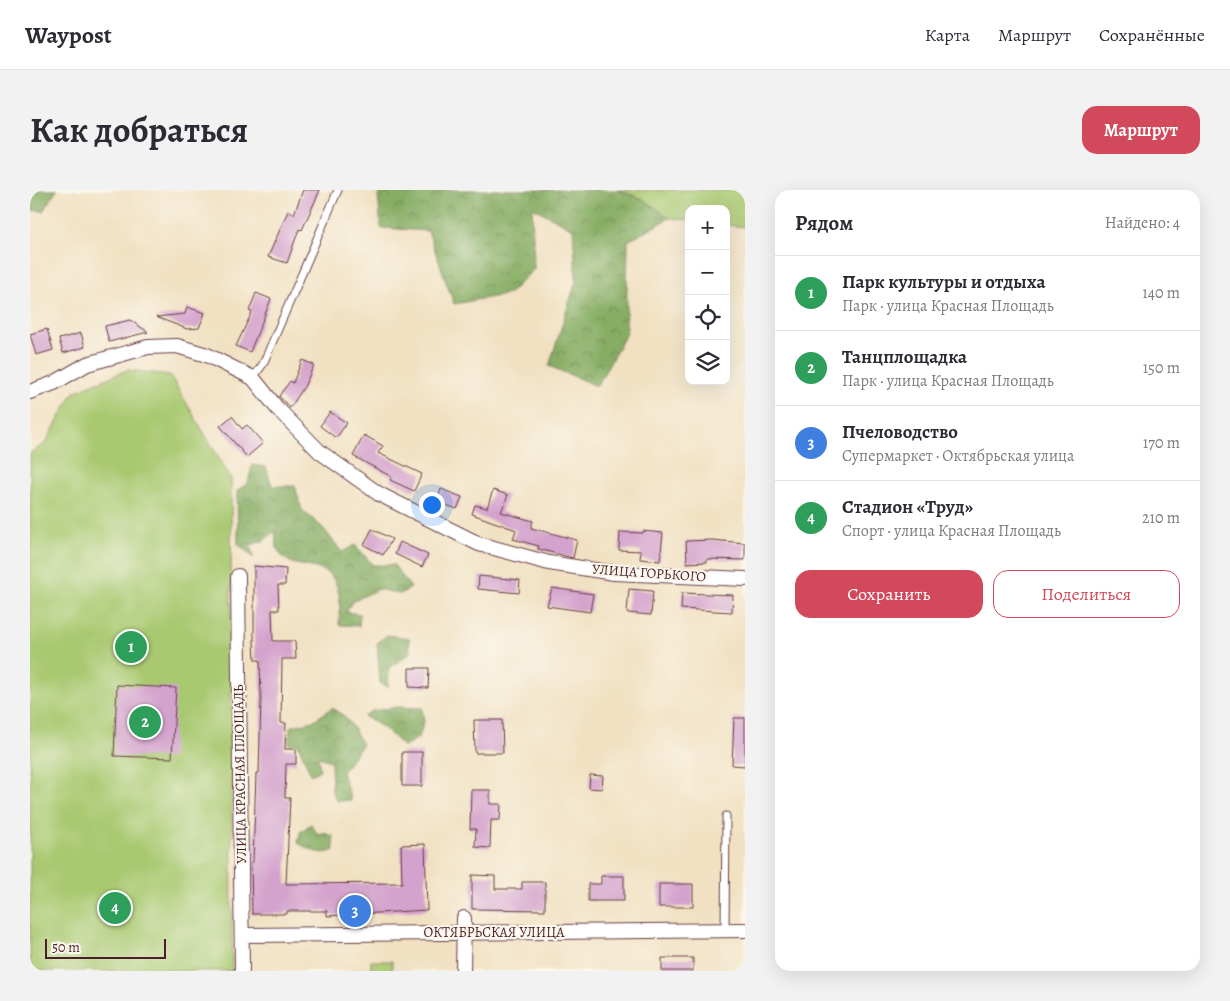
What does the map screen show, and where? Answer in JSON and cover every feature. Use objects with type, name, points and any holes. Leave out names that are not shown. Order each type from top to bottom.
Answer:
[{"type":"street","name":"УЛИЦА ГОРЬКОГО","points":[[30,392],[54,383],[87,364],[148,347],[176,346],[207,355],[253,378],[277,408],[320,452],[379,494],[479,544],[549,563],[614,573],[745,579]]},
{"type":"street","name":"УЛИЦА КРАСНАЯ ПЛОЩАДЬ","points":[[238,576],[242,971]]},
{"type":"street","name":"ОКТЯБРЬСКАЯ УЛИЦА","points":[[242,935],[464,925],[745,930]]},
{"type":"street","points":[[463,971],[464,925]]},
{"type":"lane","points":[[253,378],[263,364],[338,190]]},
{"type":"lane","points":[[725,931],[726,816]]},
{"type":"green space","points":[[30,190],[57,190],[43,211],[30,210]]},
{"type":"green space","points":[[381,190],[617,190],[643,199],[670,218],[628,241],[626,334],[597,386],[549,366],[576,281],[573,229],[532,207],[534,269],[509,294],[454,304],[428,231],[381,228],[378,195]]},
{"type":"green space","points":[[617,190],[745,190],[745,227],[730,225],[730,205],[685,205],[685,220],[670,218],[643,199]]},
{"type":"green space","points":[[127,370],[170,375],[231,479],[232,971],[30,971],[30,453],[45,444],[74,392]]},
{"type":"green space","points":[[252,465],[266,467],[272,486],[295,486],[302,510],[323,528],[342,552],[355,545],[373,565],[394,565],[411,588],[400,594],[378,589],[352,602],[346,612],[360,614],[359,626],[339,625],[339,594],[335,581],[320,569],[284,558],[277,548],[275,531],[263,541],[250,545],[254,558],[238,544],[237,491],[248,483]]},
{"type":"green space","points":[[387,635],[409,638],[410,653],[389,668],[388,687],[380,683],[377,643]]},
{"type":"green space","points":[[396,707],[422,708],[424,721],[419,737],[404,747],[384,728],[364,716],[372,711]]},
{"type":"green space","points":[[332,708],[347,719],[362,745],[342,772],[351,800],[337,801],[332,792],[331,761],[318,757],[320,770],[311,775],[298,744],[289,744],[290,727],[313,721]]},
{"type":"green space","points":[[311,824],[318,835],[324,833],[333,836],[334,850],[324,853],[311,850],[298,843],[300,832]]},
{"type":"green space","points":[[371,961],[392,961],[392,971],[371,971]]},
{"type":"building","points":[[303,190],[320,190],[302,230],[299,229],[287,263],[268,257],[288,211],[294,214]]},
{"type":"building","points":[[256,293],[271,299],[250,352],[236,346],[252,312],[249,311]]},
{"type":"building","points":[[187,307],[205,313],[199,328],[187,329],[156,317],[185,314]]},
{"type":"building","points":[[130,320],[148,332],[109,342],[105,326]]},
{"type":"building","points":[[47,329],[53,350],[36,355],[30,334]]},
{"type":"building","points":[[81,333],[85,347],[63,353],[59,339]]},
{"type":"building","points":[[302,360],[314,365],[304,387],[290,408],[279,396],[290,381],[293,383]]},
{"type":"building","points":[[330,412],[347,423],[336,438],[320,426]]},
{"type":"building","points":[[232,416],[242,429],[247,425],[263,443],[247,457],[220,426]]},
{"type":"building","points":[[364,435],[383,446],[378,453],[422,474],[414,491],[390,480],[392,477],[353,456]]},
{"type":"building","points":[[441,489],[462,497],[457,509],[437,502]]},
{"type":"building","points":[[493,490],[508,495],[501,512],[533,521],[531,528],[577,540],[573,558],[538,549],[539,546],[513,539],[516,530],[472,514],[475,505],[487,508]]},
{"type":"building","points":[[372,529],[392,539],[383,555],[364,545]]},
{"type":"building","points":[[643,531],[663,533],[660,561],[640,559],[641,551],[619,550],[620,532],[643,533]]},
{"type":"building","points":[[712,540],[745,543],[745,560],[707,559],[707,562],[687,563],[686,541]]},
{"type":"building","points":[[400,542],[428,555],[422,567],[395,554]]},
{"type":"building","points":[[254,566],[286,569],[285,585],[278,585],[279,610],[272,610],[273,641],[295,641],[296,659],[282,659],[281,723],[286,723],[285,749],[296,749],[296,764],[286,764],[285,798],[290,798],[286,884],[402,883],[401,845],[425,844],[427,910],[327,916],[327,911],[287,911],[287,914],[252,914],[251,862],[253,862],[256,773],[259,773],[261,699],[260,660],[255,660],[254,642]]},
{"type":"building","points":[[479,576],[520,580],[519,593],[478,589]]},
{"type":"building","points":[[552,588],[593,594],[590,612],[547,606]]},
{"type":"building","points":[[629,589],[653,591],[651,615],[627,613]]},
{"type":"building","points":[[682,593],[733,595],[732,612],[681,609]]},
{"type":"building","points":[[409,668],[429,668],[428,688],[409,687]]},
{"type":"building","points":[[117,685],[176,688],[172,758],[114,756]]},
{"type":"building","points":[[734,718],[745,718],[745,766],[732,765]]},
{"type":"building","points":[[474,720],[502,720],[503,753],[475,753]]},
{"type":"building","points":[[402,752],[422,752],[422,786],[402,786]]},
{"type":"building","points":[[590,775],[603,776],[602,789],[589,788]]},
{"type":"building","points":[[471,790],[490,790],[490,804],[501,804],[500,820],[491,820],[490,848],[475,847],[476,829],[470,829]]},
{"type":"building","points":[[472,875],[495,876],[495,889],[522,889],[522,882],[545,882],[545,910],[472,909]]},
{"type":"building","points":[[601,876],[624,876],[624,901],[588,901],[588,884],[601,884]]},
{"type":"building","points":[[659,884],[693,884],[693,907],[659,907]]},
{"type":"building","points":[[662,958],[693,958],[693,971],[662,971]]},
{"type":"place","name":"Парк культуры и отдыха","points":[[131,647]]},
{"type":"place","name":"Танцплощадка","points":[[145,722]]},
{"type":"place","name":"Стадион «Труд»","points":[[115,908]]},
{"type":"place","name":"Пчеловодство","points":[[355,911]]}]
